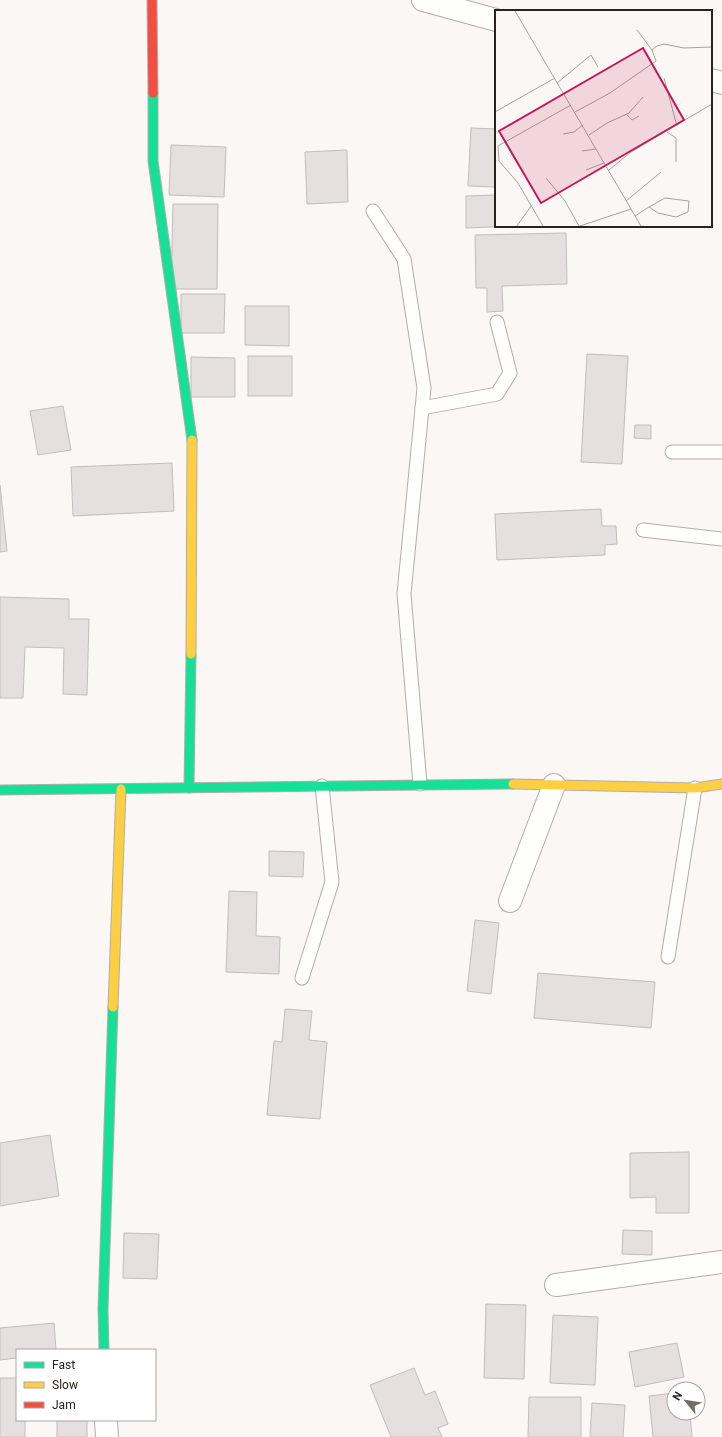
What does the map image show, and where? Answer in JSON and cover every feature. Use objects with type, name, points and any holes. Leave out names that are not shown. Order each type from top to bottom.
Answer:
[{"type":"street","points":[[152,0],[153,161],[193,444],[189,788]]},
{"type":"street","points":[[423,0],[495,20]]},
{"type":"street","points":[[712,80],[722,83]]},
{"type":"street","points":[[0,790],[420,784],[695,788],[722,784]]},
{"type":"street","points":[[510,902],[554,785]]},
{"type":"street","points":[[104,1349],[103,1301],[121,789]]},
{"type":"street","points":[[556,1285],[722,1262]]},
{"type":"street","points":[[106,1421],[106,1437]]},
{"type":"lane","points":[[373,211],[404,259],[424,388],[404,594],[420,784]]},
{"type":"lane","points":[[422,408],[497,394],[510,373],[497,322]]},
{"type":"lane","points":[[672,452],[722,452]]},
{"type":"lane","points":[[643,530],[722,539]]},
{"type":"lane","points":[[302,978],[332,882],[322,786]]},
{"type":"lane","points":[[668,957],[695,788]]},
{"type":"building","points":[[471,128],[495,129],[495,187],[468,186]]},
{"type":"building","points":[[171,145],[226,147],[224,197],[169,195]]},
{"type":"building","points":[[347,150],[348,202],[307,204],[305,152]]},
{"type":"building","points":[[495,195],[495,227],[466,228],[466,196]]},
{"type":"building","points":[[173,204],[218,204],[217,289],[171,289]]},
{"type":"building","points":[[566,233],[567,284],[502,286],[503,311],[487,312],[487,288],[476,288],[475,235]]},
{"type":"building","points":[[181,294],[225,294],[224,333],[181,333]]},
{"type":"building","points":[[245,306],[289,306],[289,346],[245,345]]},
{"type":"building","points":[[587,354],[628,356],[622,464],[581,462]]},
{"type":"building","points":[[248,356],[292,356],[292,396],[248,396]]},
{"type":"building","points":[[191,357],[235,358],[235,397],[191,397]]},
{"type":"building","points":[[63,406],[71,450],[38,455],[30,411]]},
{"type":"building","points":[[635,425],[651,425],[651,439],[634,438]]},
{"type":"building","points":[[172,463],[174,511],[73,516],[71,467]]},
{"type":"building","points":[[0,485],[7,551],[0,552]]},
{"type":"building","points":[[601,509],[602,526],[616,526],[617,544],[605,545],[605,555],[497,560],[495,514]]},
{"type":"building","points":[[0,597],[69,599],[69,619],[89,619],[87,695],[63,694],[64,648],[25,647],[23,698],[0,698]]},
{"type":"building","points":[[269,851],[304,852],[303,877],[269,876]]},
{"type":"building","points":[[229,891],[257,892],[256,936],[280,937],[279,974],[226,972]]},
{"type":"building","points":[[475,920],[499,923],[491,994],[467,991]]},
{"type":"building","points":[[538,973],[655,982],[651,1028],[534,1018]]},
{"type":"building","points":[[285,1009],[312,1011],[309,1040],[327,1042],[320,1119],[267,1115],[274,1041],[282,1042]]},
{"type":"building","points":[[50,1135],[59,1196],[0,1206],[0,1143]]},
{"type":"building","points":[[689,1152],[689,1213],[656,1213],[656,1197],[630,1198],[630,1153]]},
{"type":"building","points":[[623,1230],[652,1231],[652,1255],[622,1254]]},
{"type":"building","points":[[124,1233],[159,1234],[157,1279],[123,1278]]},
{"type":"building","points":[[486,1304],[526,1305],[524,1379],[484,1378]]},
{"type":"building","points":[[553,1315],[598,1317],[595,1385],[550,1383]]},
{"type":"building","points":[[54,1323],[56,1349],[16,1349],[16,1358],[0,1360],[0,1328]]},
{"type":"building","points":[[677,1343],[684,1377],[635,1387],[629,1352]]},
{"type":"building","points":[[414,1368],[425,1395],[435,1391],[448,1424],[438,1428],[442,1437],[391,1437],[370,1385]]},
{"type":"building","points":[[0,1378],[16,1378],[16,1421],[25,1421],[25,1437],[0,1437]]},
{"type":"building","points":[[666,1394],[666,1421],[691,1421],[692,1437],[653,1437],[649,1396]]},
{"type":"building","points":[[529,1397],[581,1397],[581,1437],[528,1437]]},
{"type":"building","points":[[592,1403],[625,1405],[623,1437],[590,1437]]},
{"type":"building","points":[[57,1421],[87,1421],[87,1437],[57,1437]]},
{"type":"traffic: fast","points":[[153,93],[153,161],[192,440]]},
{"type":"traffic: fast","points":[[189,788],[191,654]]},
{"type":"traffic: fast","points":[[0,790],[513,784]]},
{"type":"traffic: fast","points":[[104,1349],[103,1309],[113,1007]]},
{"type":"traffic: slow","points":[[191,654],[192,440]]},
{"type":"traffic: slow","points":[[513,784],[695,788],[722,784]]},
{"type":"traffic: slow","points":[[113,1007],[121,789]]},
{"type":"traffic: jam","points":[[152,0],[153,93]]}]
